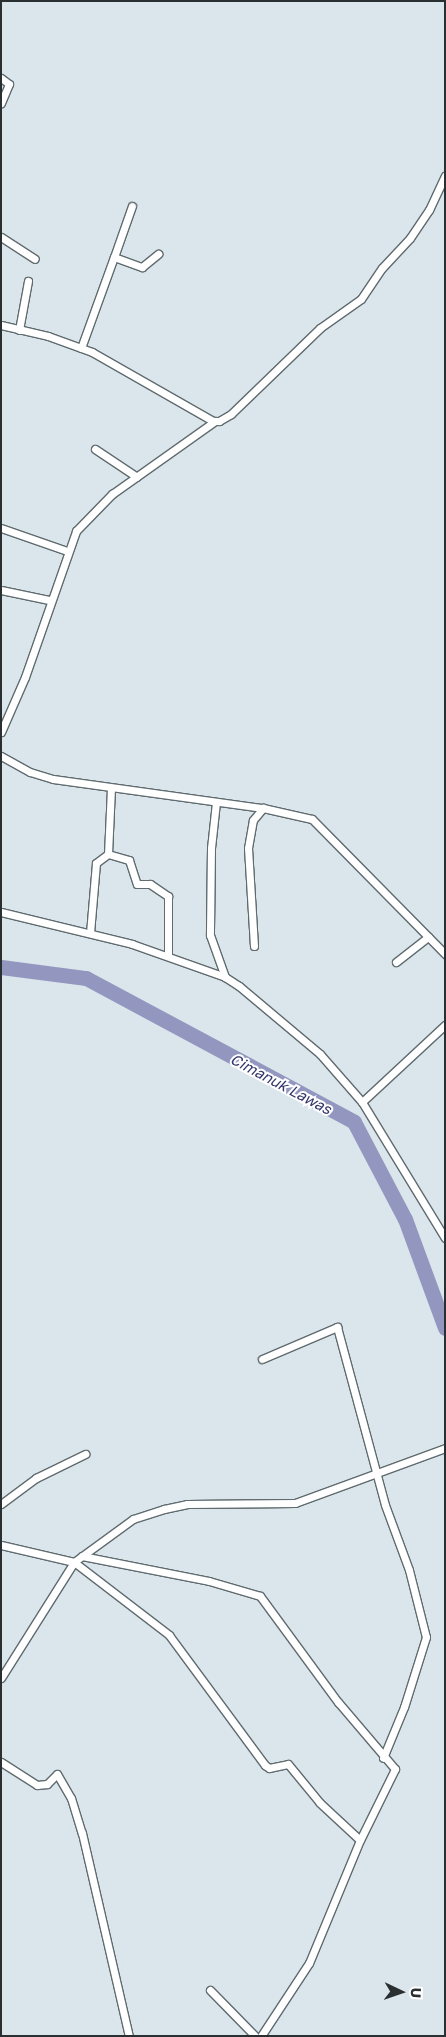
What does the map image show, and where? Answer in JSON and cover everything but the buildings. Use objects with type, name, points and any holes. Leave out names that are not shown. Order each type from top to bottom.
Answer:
[{"type":"street","points":[[1,78],[9,83],[1,103]]},
{"type":"street","points":[[1,732],[25,677],[49,600],[67,551],[85,520],[137,477],[215,421],[231,414],[320,328],[361,299],[382,268],[410,238],[429,210],[445,176]]},
{"type":"street","points":[[81,348],[132,206]]},
{"type":"street","points":[[1,237],[35,259]]},
{"type":"street","points":[[114,257],[142,267],[158,254]]},
{"type":"street","points":[[19,330],[28,282]]},
{"type":"street","points":[[1,325],[81,348],[115,363],[215,421]]},
{"type":"street","points":[[95,449],[137,477]]},
{"type":"street","points":[[1,528],[67,551]]},
{"type":"street","points":[[1,590],[49,600]]},
{"type":"street","points":[[1,756],[39,775],[110,788],[263,808],[300,815],[320,824],[445,954]]},
{"type":"street","points":[[108,854],[110,788]]},
{"type":"street","points":[[216,802],[211,848],[210,936],[225,977]]},
{"type":"street","points":[[254,946],[248,848],[253,820],[263,808]]},
{"type":"street","points":[[90,933],[96,863],[108,854]]},
{"type":"street","points":[[108,854],[129,860],[137,884],[150,884],[168,896],[168,956]]},
{"type":"street","points":[[1,912],[90,933],[168,956],[225,977],[320,1054],[362,1102],[405,1168],[445,1238]]},
{"type":"street","points":[[396,962],[428,937]]},
{"type":"street","points":[[362,1102],[445,1025]]},
{"type":"street","points":[[262,1359],[337,1327],[377,1473],[426,1637],[404,1707],[383,1758]]},
{"type":"street","points":[[1,1678],[74,1562],[134,1520],[164,1509],[186,1504],[294,1504],[445,1448]]},
{"type":"street","points":[[1,1504],[36,1478],[85,1454]]},
{"type":"street","points":[[1,1545],[74,1562],[169,1635],[265,1765],[269,1768],[288,1764],[320,1803],[360,1840]]},
{"type":"street","points":[[82,1556],[209,1581],[257,1595],[383,1758],[395,1769],[360,1840],[310,1963],[261,2036]]},
{"type":"street","points":[[1,1762],[37,1786],[47,1784],[57,1774],[71,1798],[82,1833],[129,2036]]},
{"type":"street","points":[[210,1990],[255,2036]]},
{"type":"waterway","name":"Cimanuk Lawas","points":[[1,967],[86,978],[354,1122],[405,1219],[445,1328]]}]
